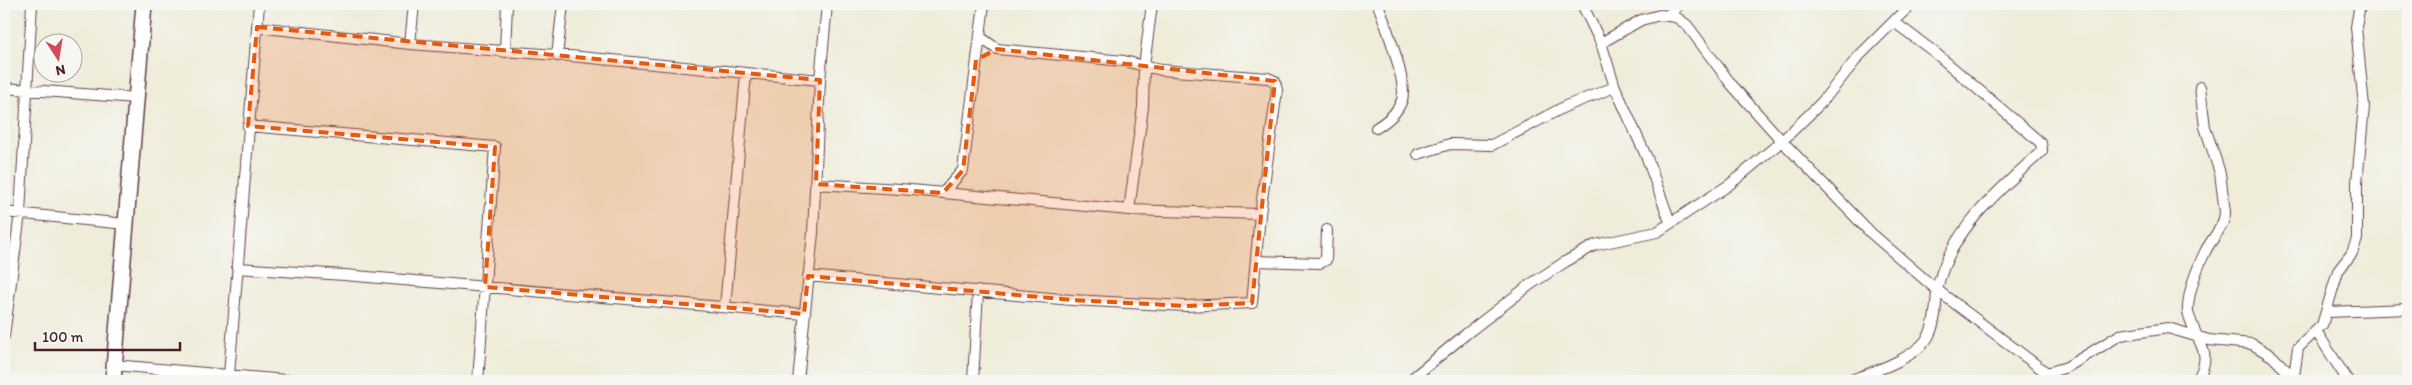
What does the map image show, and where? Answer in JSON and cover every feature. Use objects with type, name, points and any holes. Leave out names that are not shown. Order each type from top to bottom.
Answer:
[{"type":"street","points":[[4,336],[20,213],[29,89],[32,4]]},
{"type":"street","points":[[113,381],[144,4]]},
{"type":"street","points":[[229,375],[259,4]]},
{"type":"street","points":[[410,44],[414,4]]},
{"type":"street","points":[[505,52],[508,4]]},
{"type":"street","points":[[557,56],[563,4]]},
{"type":"street","points":[[798,381],[816,184],[820,80],[827,4]]},
{"type":"street","points":[[943,193],[963,170],[984,4]]},
{"type":"street","points":[[1129,210],[1143,107],[1144,66],[1152,4]]},
{"type":"street","points":[[1376,128],[1395,112],[1402,100],[1402,79],[1378,4]]},
{"type":"street","points":[[1582,4],[1601,43],[1615,87],[1647,158],[1670,222]]},
{"type":"street","points":[[1668,15],[1679,4]]},
{"type":"street","points":[[1409,381],[1466,334],[1565,262],[1595,245],[1657,232],[1729,185],[1782,141],[1822,102],[1859,56],[1911,4]]},
{"type":"street","points":[[2296,378],[2298,348],[2322,325],[2338,271],[2352,253],[2357,239],[2357,191],[2364,106],[2356,27],[2360,4]]},
{"type":"street","points":[[1601,43],[1641,20],[1660,14],[1676,17],[1687,25],[1731,84],[1782,141],[1871,233],[1937,290],[2047,373],[2066,367],[2120,335],[2168,328],[2209,340],[2252,344],[2264,349],[2296,378]]},
{"type":"street","points":[[1848,381],[1898,361],[1920,348],[1930,334],[1940,274],[1949,252],[1970,222],[2018,171],[2042,151],[2043,147],[2041,143],[1933,51],[1894,22]]},
{"type":"street","points":[[257,27],[410,44],[820,80]]},
{"type":"street","points":[[808,276],[1072,300],[1186,306],[1249,304],[1254,299],[1260,214],[1277,90],[1275,81],[1268,78],[1161,70],[1124,61],[997,49],[980,37]]},
{"type":"street","points":[[976,60],[997,49]]},
{"type":"street","points":[[725,307],[746,74]]},
{"type":"street","points":[[1418,154],[1450,144],[1492,145],[1566,106],[1615,87]]},
{"type":"street","points":[[2197,381],[2203,370],[2206,353],[2196,336],[2187,310],[2189,291],[2205,252],[2225,218],[2220,173],[2205,127],[2200,87]]},
{"type":"street","points":[[4,88],[136,98]]},
{"type":"street","points":[[248,126],[495,147],[478,381]]},
{"type":"street","points":[[816,184],[943,193],[1129,210],[1260,214]]},
{"type":"street","points":[[4,212],[126,224]]},
{"type":"street","points":[[1256,261],[1320,263],[1326,260],[1327,230]]},
{"type":"street","points":[[237,268],[804,314]]},
{"type":"street","points":[[973,381],[978,290]]},
{"type":"street","points":[[2327,312],[2408,309]]},
{"type":"street","points":[[2316,331],[2348,381]]},
{"type":"street","points":[[114,365],[296,381]]},
{"type":"highlighted area","points":[[257,27],[820,80],[816,184],[943,193],[963,170],[976,60],[997,49],[1275,81],[1252,303],[1186,306],[1072,300],[808,276],[804,314],[485,287],[495,147],[248,126]]}]
